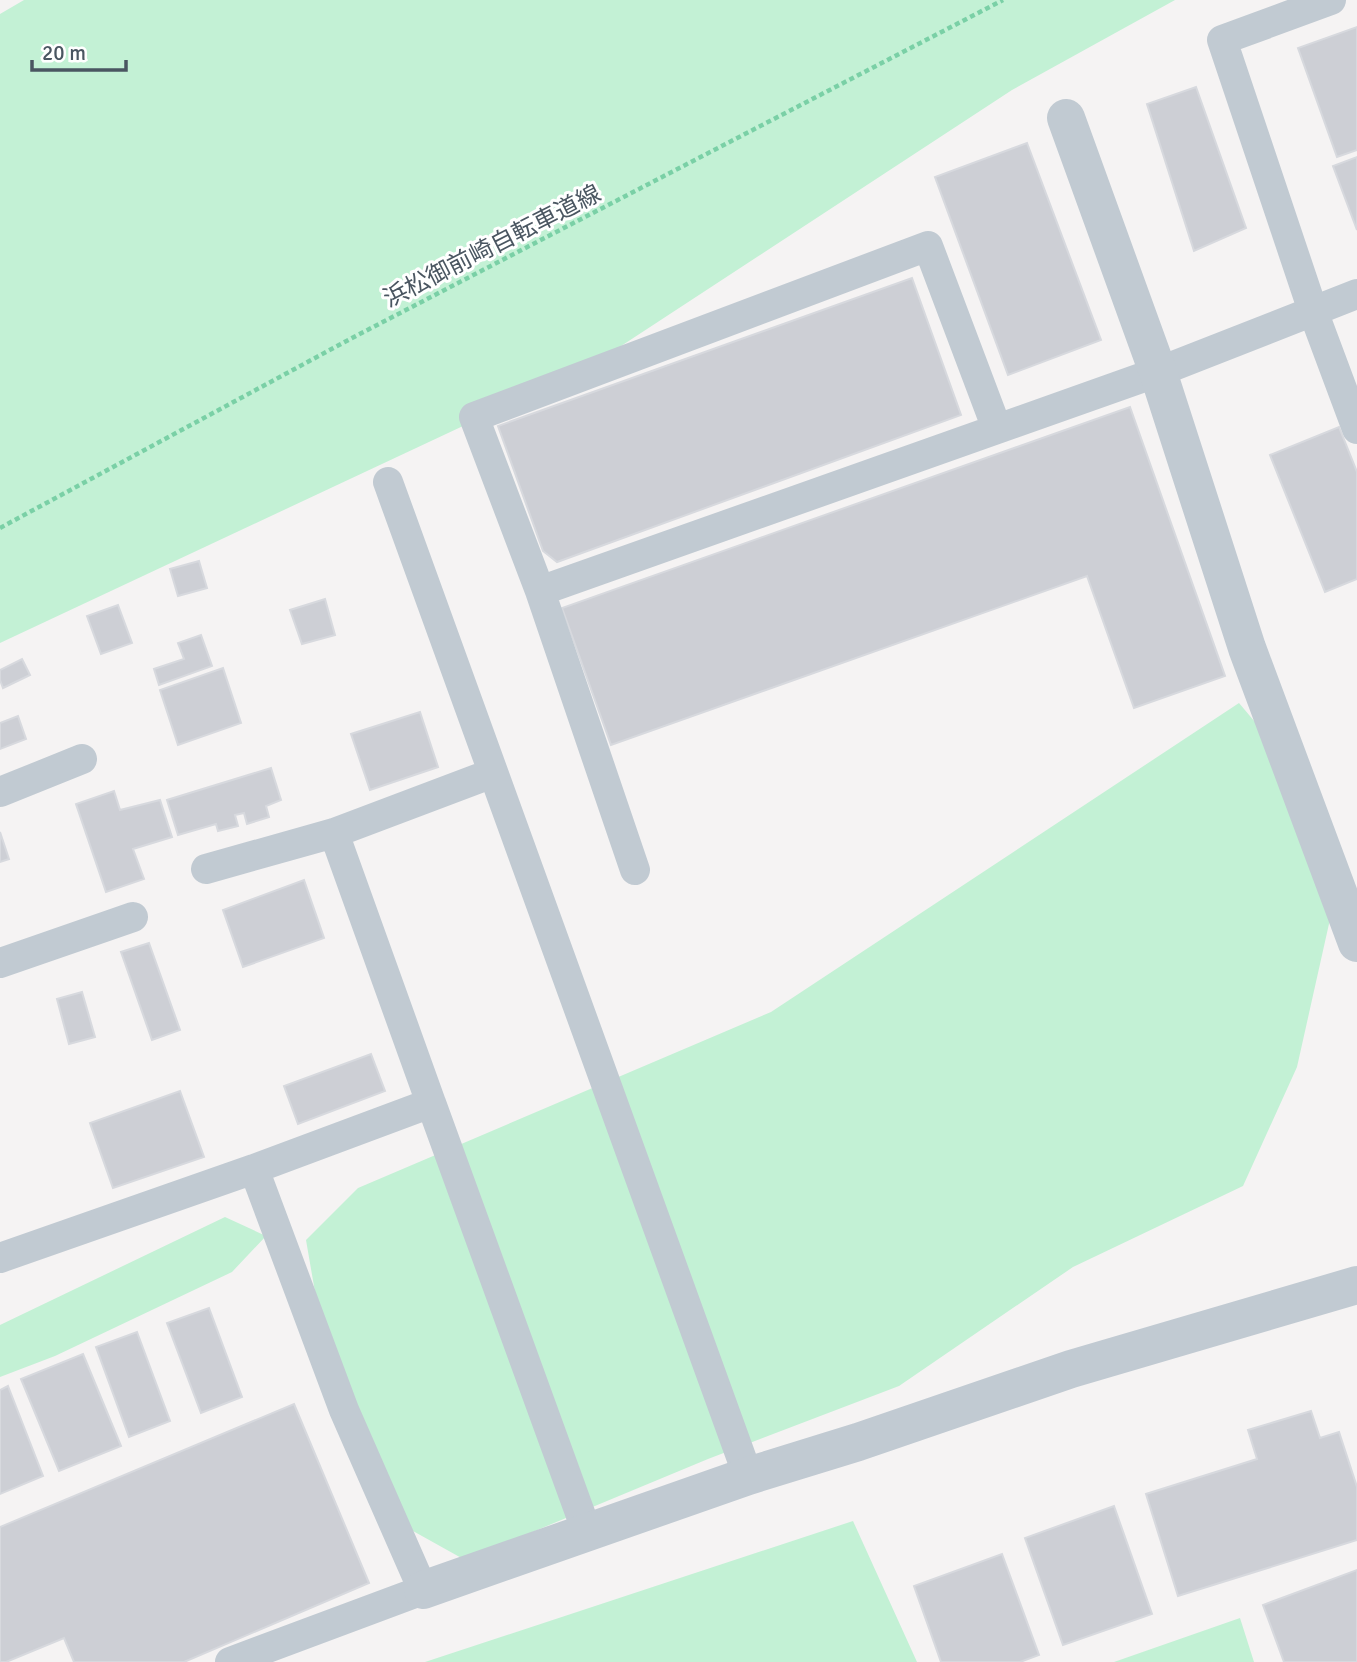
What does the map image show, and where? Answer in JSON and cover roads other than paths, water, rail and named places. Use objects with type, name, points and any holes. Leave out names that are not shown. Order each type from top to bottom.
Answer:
[{"type":"street","points":[[1331,0],[1222,40],[1313,311],[1357,429]]},
{"type":"street","points":[[1066,118],[1158,372],[1247,648],[1357,943]]},
{"type":"street","points":[[635,870],[540,591],[474,417],[928,246],[997,429]]},
{"type":"street","points":[[540,591],[1158,372],[1357,294]]},
{"type":"street","points":[[388,482],[748,1476]]},
{"type":"street","points":[[0,792],[82,759]]},
{"type":"street","points":[[206,869],[334,832],[493,773]]},
{"type":"street","points":[[334,832],[587,1532]]},
{"type":"street","points":[[0,963],[134,917]]},
{"type":"street","points":[[0,1258],[254,1169],[431,1102]]},
{"type":"street","points":[[254,1169],[344,1410],[423,1590]]},
{"type":"street","points":[[230,1662],[423,1590],[748,1476],[858,1442],[1071,1369],[1357,1284]]}]
